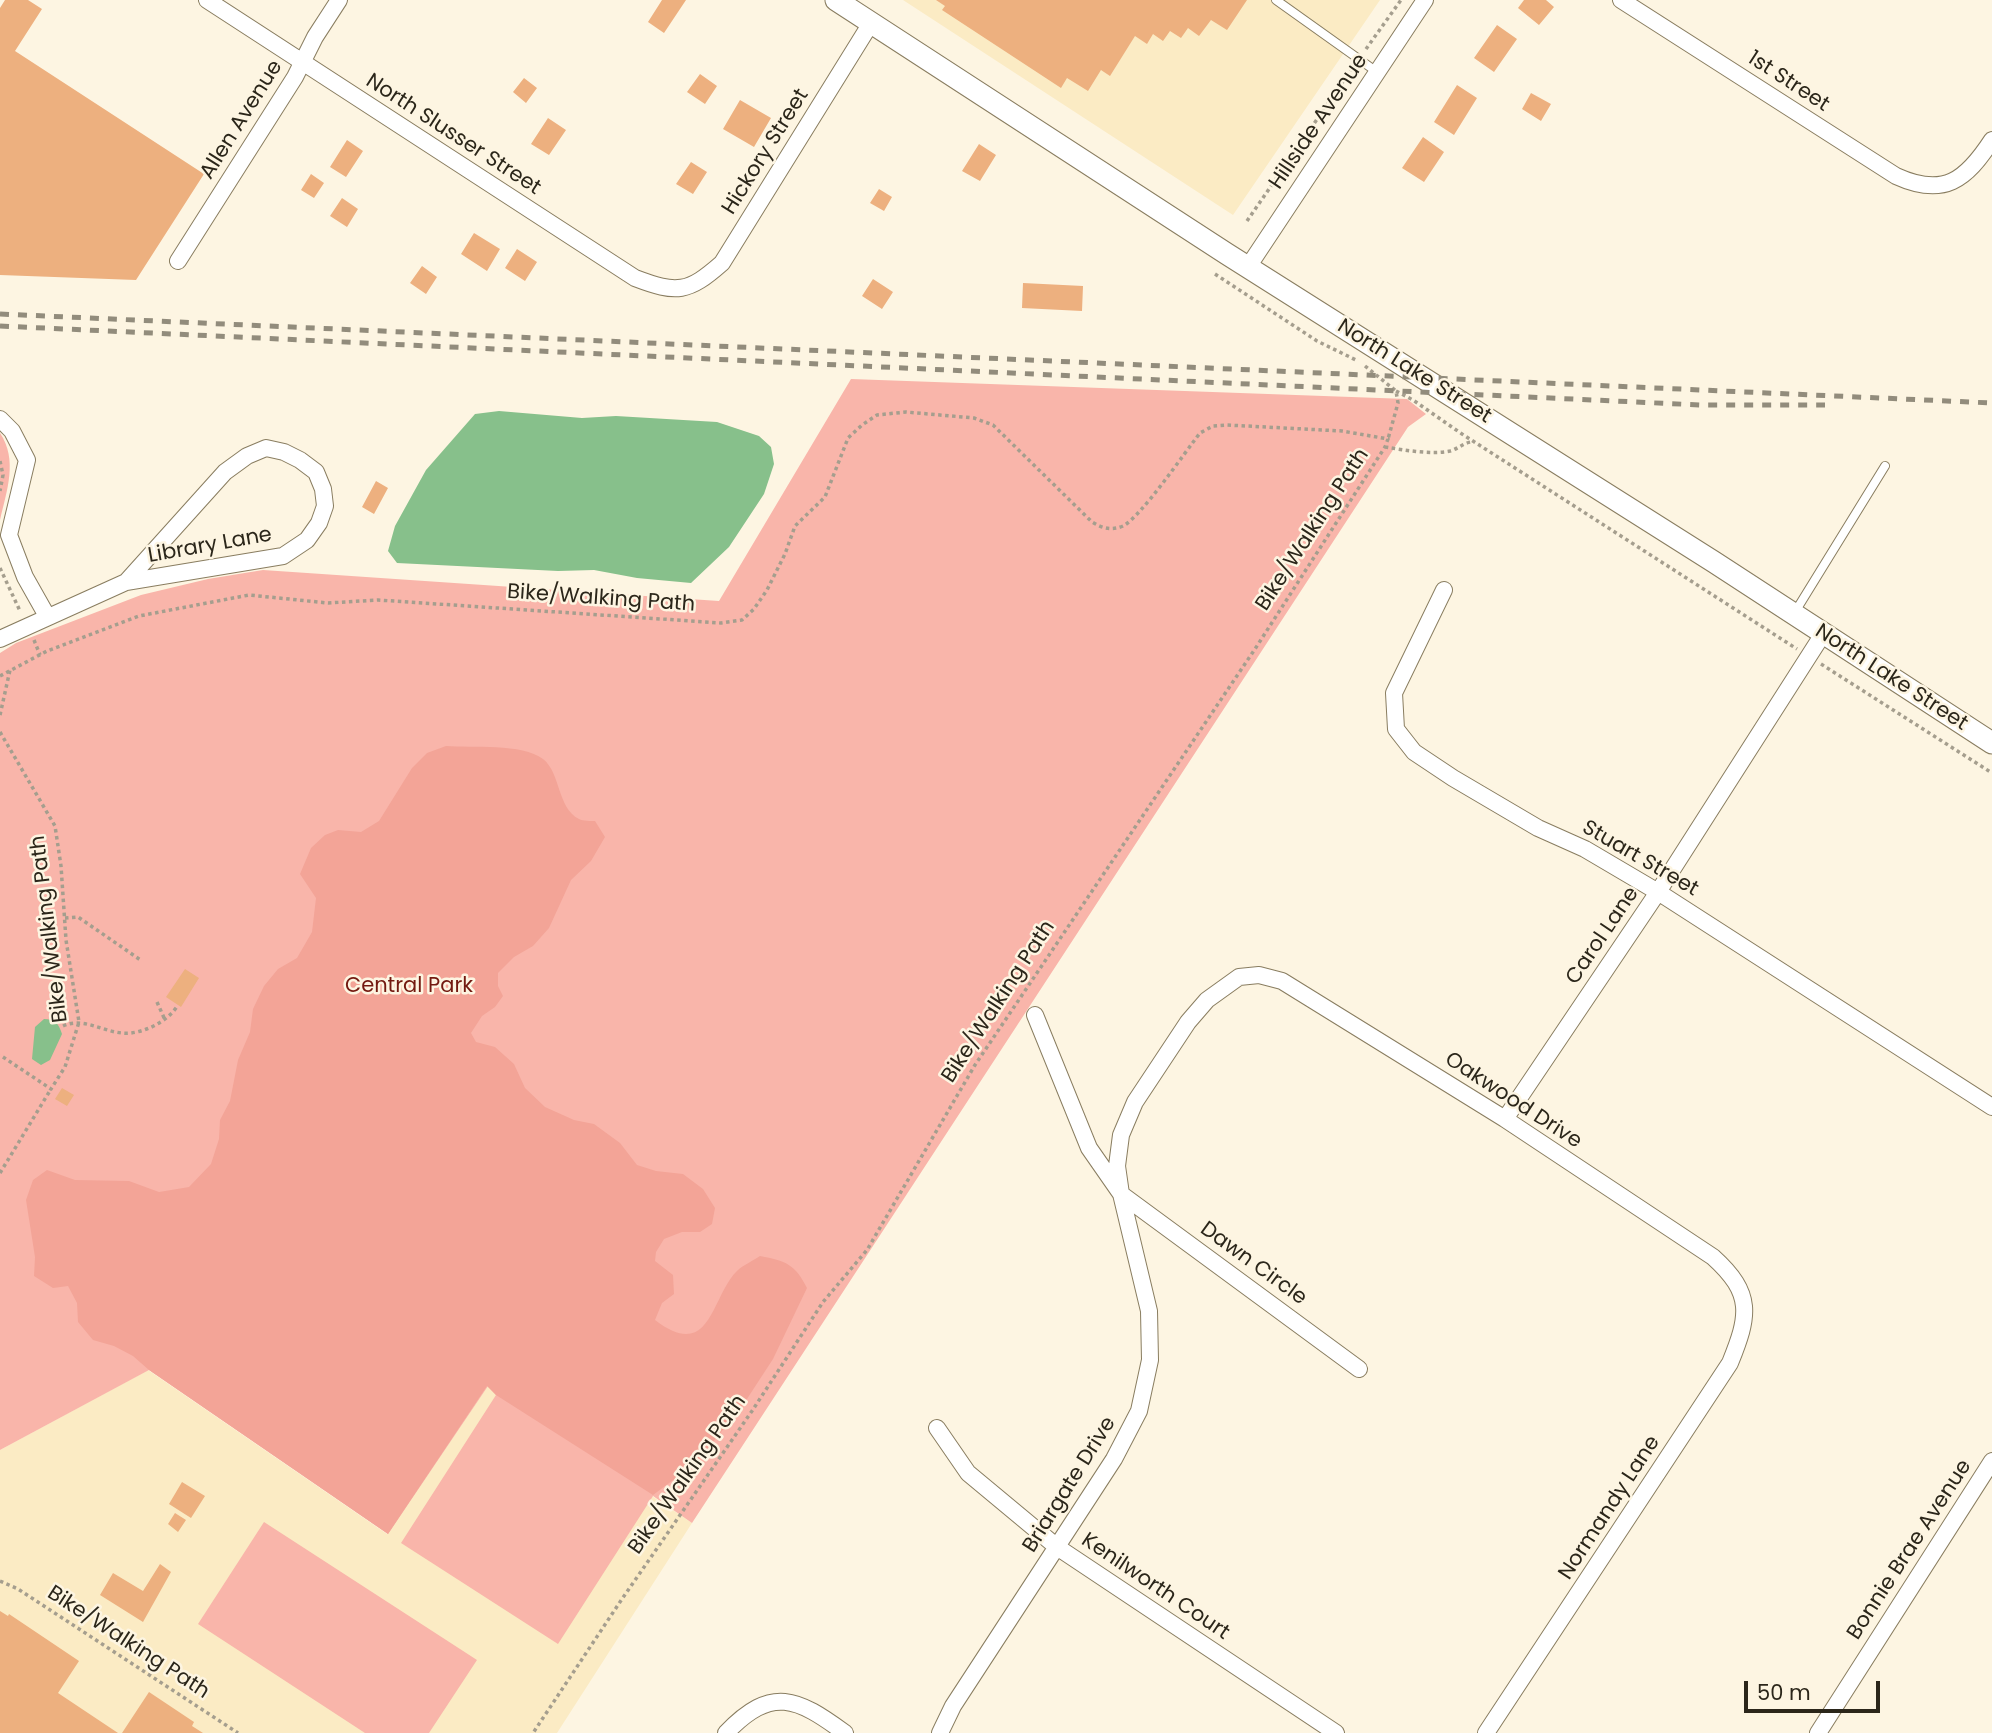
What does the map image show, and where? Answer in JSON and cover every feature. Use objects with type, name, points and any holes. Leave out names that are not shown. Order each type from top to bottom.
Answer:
[{"type":"street","name":"North Slusser Street","points":[[207,0],[635,278],[664,289],[683,289]]},
{"type":"street","name":"Allen Avenue","points":[[178,261],[295,77],[315,37],[339,0]]},
{"type":"street","name":"North Lake Street","points":[[836,0],[1992,743]]},
{"type":"street","name":"Hillside Avenue","points":[[1248,267],[1425,0]]},
{"type":"street","name":"1st Street","points":[[1621,0],[1896,176],[1916,185],[1937,186],[1954,181],[1970,170],[1992,140]]},
{"type":"street","name":"Hickory Street","points":[[683,289],[704,279],[722,262],[871,23]]},
{"type":"street","points":[[0,419],[12,430],[27,460],[9,535],[26,577],[47,616]]},
{"type":"street","name":"Library Lane","points":[[0,639],[126,582],[283,556],[307,540],[319,523],[325,506],[323,489],[316,472],[284,452],[266,448],[247,456],[225,472],[126,582]]},
{"type":"street","name":"Stuart Street","points":[[1444,590],[1394,693],[1396,729],[1414,751],[1453,778],[1538,828],[1585,849],[1658,892],[1992,1107]]},
{"type":"street","name":"Carol Lane","points":[[1505,1119],[1658,892],[1823,634]]},
{"type":"street","name":"Oakwood Drive","points":[[1239,977],[1259,975],[1282,981],[1505,1119],[1713,1257],[1727,1269],[1737,1283],[1742,1298]]},
{"type":"street","name":"Briargate Drive","points":[[940,1733],[953,1706],[1114,1460],[1139,1411],[1150,1360],[1149,1311],[1121,1194],[1117,1166],[1121,1135],[1135,1102],[1188,1022],[1207,1000],[1239,977]]},
{"type":"street","name":"Briargate Drive","points":[[1035,1015],[1089,1148],[1121,1194]]},
{"type":"street","name":"Dawn Circle","points":[[1121,1194],[1359,1369]]},
{"type":"street","name":"Normandy Lane","points":[[1486,1733],[1730,1363],[1744,1328],[1742,1298]]},
{"type":"street","name":"Kenilworth Court","points":[[937,1428],[968,1473],[1057,1547],[1336,1733]]},
{"type":"street","name":"Bonnie Brae Avenue","points":[[1818,1733],[1992,1461]]},
{"type":"street","points":[[726,1733],[743,1715],[759,1706],[792,1702],[814,1710],[845,1733]]},
{"type":"lane","points":[[1276,0],[1377,72]]},
{"type":"lane","points":[[1793,614],[1885,466]]},
{"type":"path","points":[[1247,221],[1401,0]]},
{"type":"path","points":[[1214,274],[1317,341],[1360,362],[1396,391],[1474,442],[1992,773]]},
{"type":"path","points":[[1388,439],[1398,402],[1396,391]]},
{"type":"path","name":"Bike/Walking Path","points":[[0,676],[47,652],[139,616],[249,595],[328,603],[378,600],[721,624],[742,620],[754,609],[767,590],[795,526],[825,497],[848,438],[877,415],[906,412],[974,418],[993,425],[1092,522],[1102,528],[1111,529],[1130,521],[1200,433],[1213,426],[1342,431],[1388,439],[1255,649],[975,1065],[867,1250],[823,1302],[533,1733]]},
{"type":"path","points":[[1462,434],[1462,444]]},
{"type":"path","points":[[1385,447],[1442,452],[1454,450],[1469,441],[1474,442]]},
{"type":"path","points":[[0,461],[3,475],[0,493]]},
{"type":"path","points":[[0,715],[10,670]]},
{"type":"path","name":"Bike/Walking Path","points":[[0,732],[55,826],[79,1022],[65,1067],[0,1173]]},
{"type":"path","points":[[65,918],[78,917],[142,961]]},
{"type":"path","points":[[157,1002],[165,1020]]},
{"type":"path","points":[[63,1026],[79,1022],[124,1034],[158,1025],[178,1004]]},
{"type":"path","points":[[0,1055],[51,1089]]},
{"type":"path","name":"Bike/Walking Path","points":[[0,1581],[18,1589],[238,1733]]},
{"type":"shaded area","points":[[903,0],[1380,0],[1233,215]]},
{"type":"shaded area","points":[[499,411],[582,418],[616,416],[717,422],[759,436],[771,447],[774,464],[764,494],[729,547],[691,583],[637,578],[594,570],[558,571],[397,563],[388,551],[395,526],[426,470],[475,414]]},
{"type":"shaded area","points":[[44,1019],[56,1023],[62,1034],[50,1060],[41,1065],[32,1059],[35,1027]]},
{"type":"shaded area","points":[[148,1370],[387,1534],[487,1385],[692,1523],[557,1733],[0,1733],[0,1450]]},
{"type":"green space","name":"Central Park","points":[[851,379],[1407,399],[1426,414],[1408,427],[692,1523],[653,1496],[558,1644],[401,1543],[496,1395],[488,1386],[388,1534],[149,1370],[0,1450],[0,653],[16,643],[141,595],[208,579],[263,570],[719,601]]},
{"type":"green space","points":[[0,433],[9,454],[10,464],[0,520]]},
{"type":"green space","points":[[446,746],[510,748],[523,750],[543,759],[549,765],[572,814],[581,820],[595,821],[605,837],[591,861],[571,880],[549,928],[533,946],[514,957],[498,973],[498,986],[503,996],[495,1007],[482,1016],[471,1033],[476,1042],[495,1047],[514,1064],[525,1088],[545,1107],[574,1120],[594,1124],[620,1143],[637,1165],[656,1171],[683,1174],[703,1189],[715,1208],[712,1224],[700,1232],[682,1232],[664,1239],[656,1252],[655,1261],[673,1275],[674,1294],[662,1303],[655,1320],[674,1331],[688,1334],[699,1330],[737,1271],[760,1256],[789,1265],[807,1288],[773,1359],[743,1405],[696,1463],[653,1495],[496,1395],[487,1386],[388,1534],[149,1370],[133,1356],[114,1346],[93,1340],[78,1322],[77,1303],[68,1286],[53,1288],[34,1276],[35,1257],[26,1200],[33,1180],[47,1170],[75,1180],[129,1181],[159,1192],[189,1187],[211,1164],[219,1139],[220,1120],[230,1101],[238,1060],[250,1032],[253,1009],[264,986],[278,969],[297,958],[312,932],[316,898],[300,874],[311,848],[325,835],[338,830],[361,832],[379,821],[412,768],[427,753]]},
{"type":"green space","points":[[264,1522],[477,1660],[429,1733],[365,1733],[198,1624]]},
{"type":"building","points":[[5,0],[28,0],[42,9],[15,51],[204,174],[136,280],[0,275],[0,8]]},
{"type":"building","points":[[662,0],[686,0],[664,33],[648,22]]},
{"type":"building","points":[[936,0],[1247,0],[1227,30],[1211,20],[1199,36],[1188,28],[1181,38],[1170,31],[1163,41],[1153,34],[1147,44],[1135,36],[1110,76],[1101,70],[1088,91],[1067,78],[1061,88],[942,10],[945,6]]},
{"type":"building","points":[[1524,0],[1546,0],[1554,7],[1539,25],[1518,8]]},
{"type":"building","points":[[1497,25],[1517,39],[1494,72],[1474,58]]},
{"type":"building","points":[[700,74],[717,86],[705,104],[687,92]]},
{"type":"building","points":[[524,78],[537,88],[526,103],[513,92]]},
{"type":"building","points":[[1457,85],[1477,98],[1454,135],[1434,122]]},
{"type":"building","points":[[1531,93],[1551,104],[1541,121],[1522,109]]},
{"type":"building","points":[[740,100],[771,118],[754,147],[723,129]]},
{"type":"building","points":[[548,118],[566,130],[549,155],[531,144]]},
{"type":"building","points":[[1423,137],[1444,152],[1424,182],[1402,168]]},
{"type":"building","points":[[347,140],[363,151],[346,177],[330,167]]},
{"type":"building","points":[[979,144],[996,155],[980,181],[962,171]]},
{"type":"building","points":[[691,162],[707,172],[693,194],[676,184]]},
{"type":"building","points":[[311,174],[324,183],[314,198],[301,190]]},
{"type":"building","points":[[879,189],[892,197],[884,211],[870,203]]},
{"type":"building","points":[[342,198],[358,209],[347,227],[330,216]]},
{"type":"building","points":[[474,233],[500,249],[487,271],[461,254]]},
{"type":"building","points":[[517,249],[537,262],[525,281],[505,268]]},
{"type":"building","points":[[422,266],[437,277],[426,294],[410,283]]},
{"type":"building","points":[[873,279],[893,292],[882,309],[862,296]]},
{"type":"building","points":[[1023,283],[1083,286],[1082,311],[1022,308]]},
{"type":"building","points":[[376,481],[388,488],[374,514],[362,507]]},
{"type":"building","points":[[185,969],[199,978],[181,1007],[166,997]]},
{"type":"building","points":[[62,1088],[74,1095],[67,1106],[55,1099]]},
{"type":"building","points":[[182,1482],[205,1496],[191,1518],[169,1504]]},
{"type":"building","points":[[175,1513],[186,1520],[178,1532],[168,1524]]},
{"type":"building","points":[[160,1564],[171,1572],[143,1622],[100,1595],[113,1573],[143,1591]]},
{"type":"building","points":[[0,1611],[8,1616],[9,1614],[79,1661],[58,1693],[118,1733],[0,1733]]},
{"type":"building","points":[[149,1692],[194,1722],[192,1726],[203,1733],[122,1733]]},
{"type":"railway","points":[[0,314],[1992,403]]},
{"type":"railway","points":[[0,326],[1700,405],[1825,405]]}]
